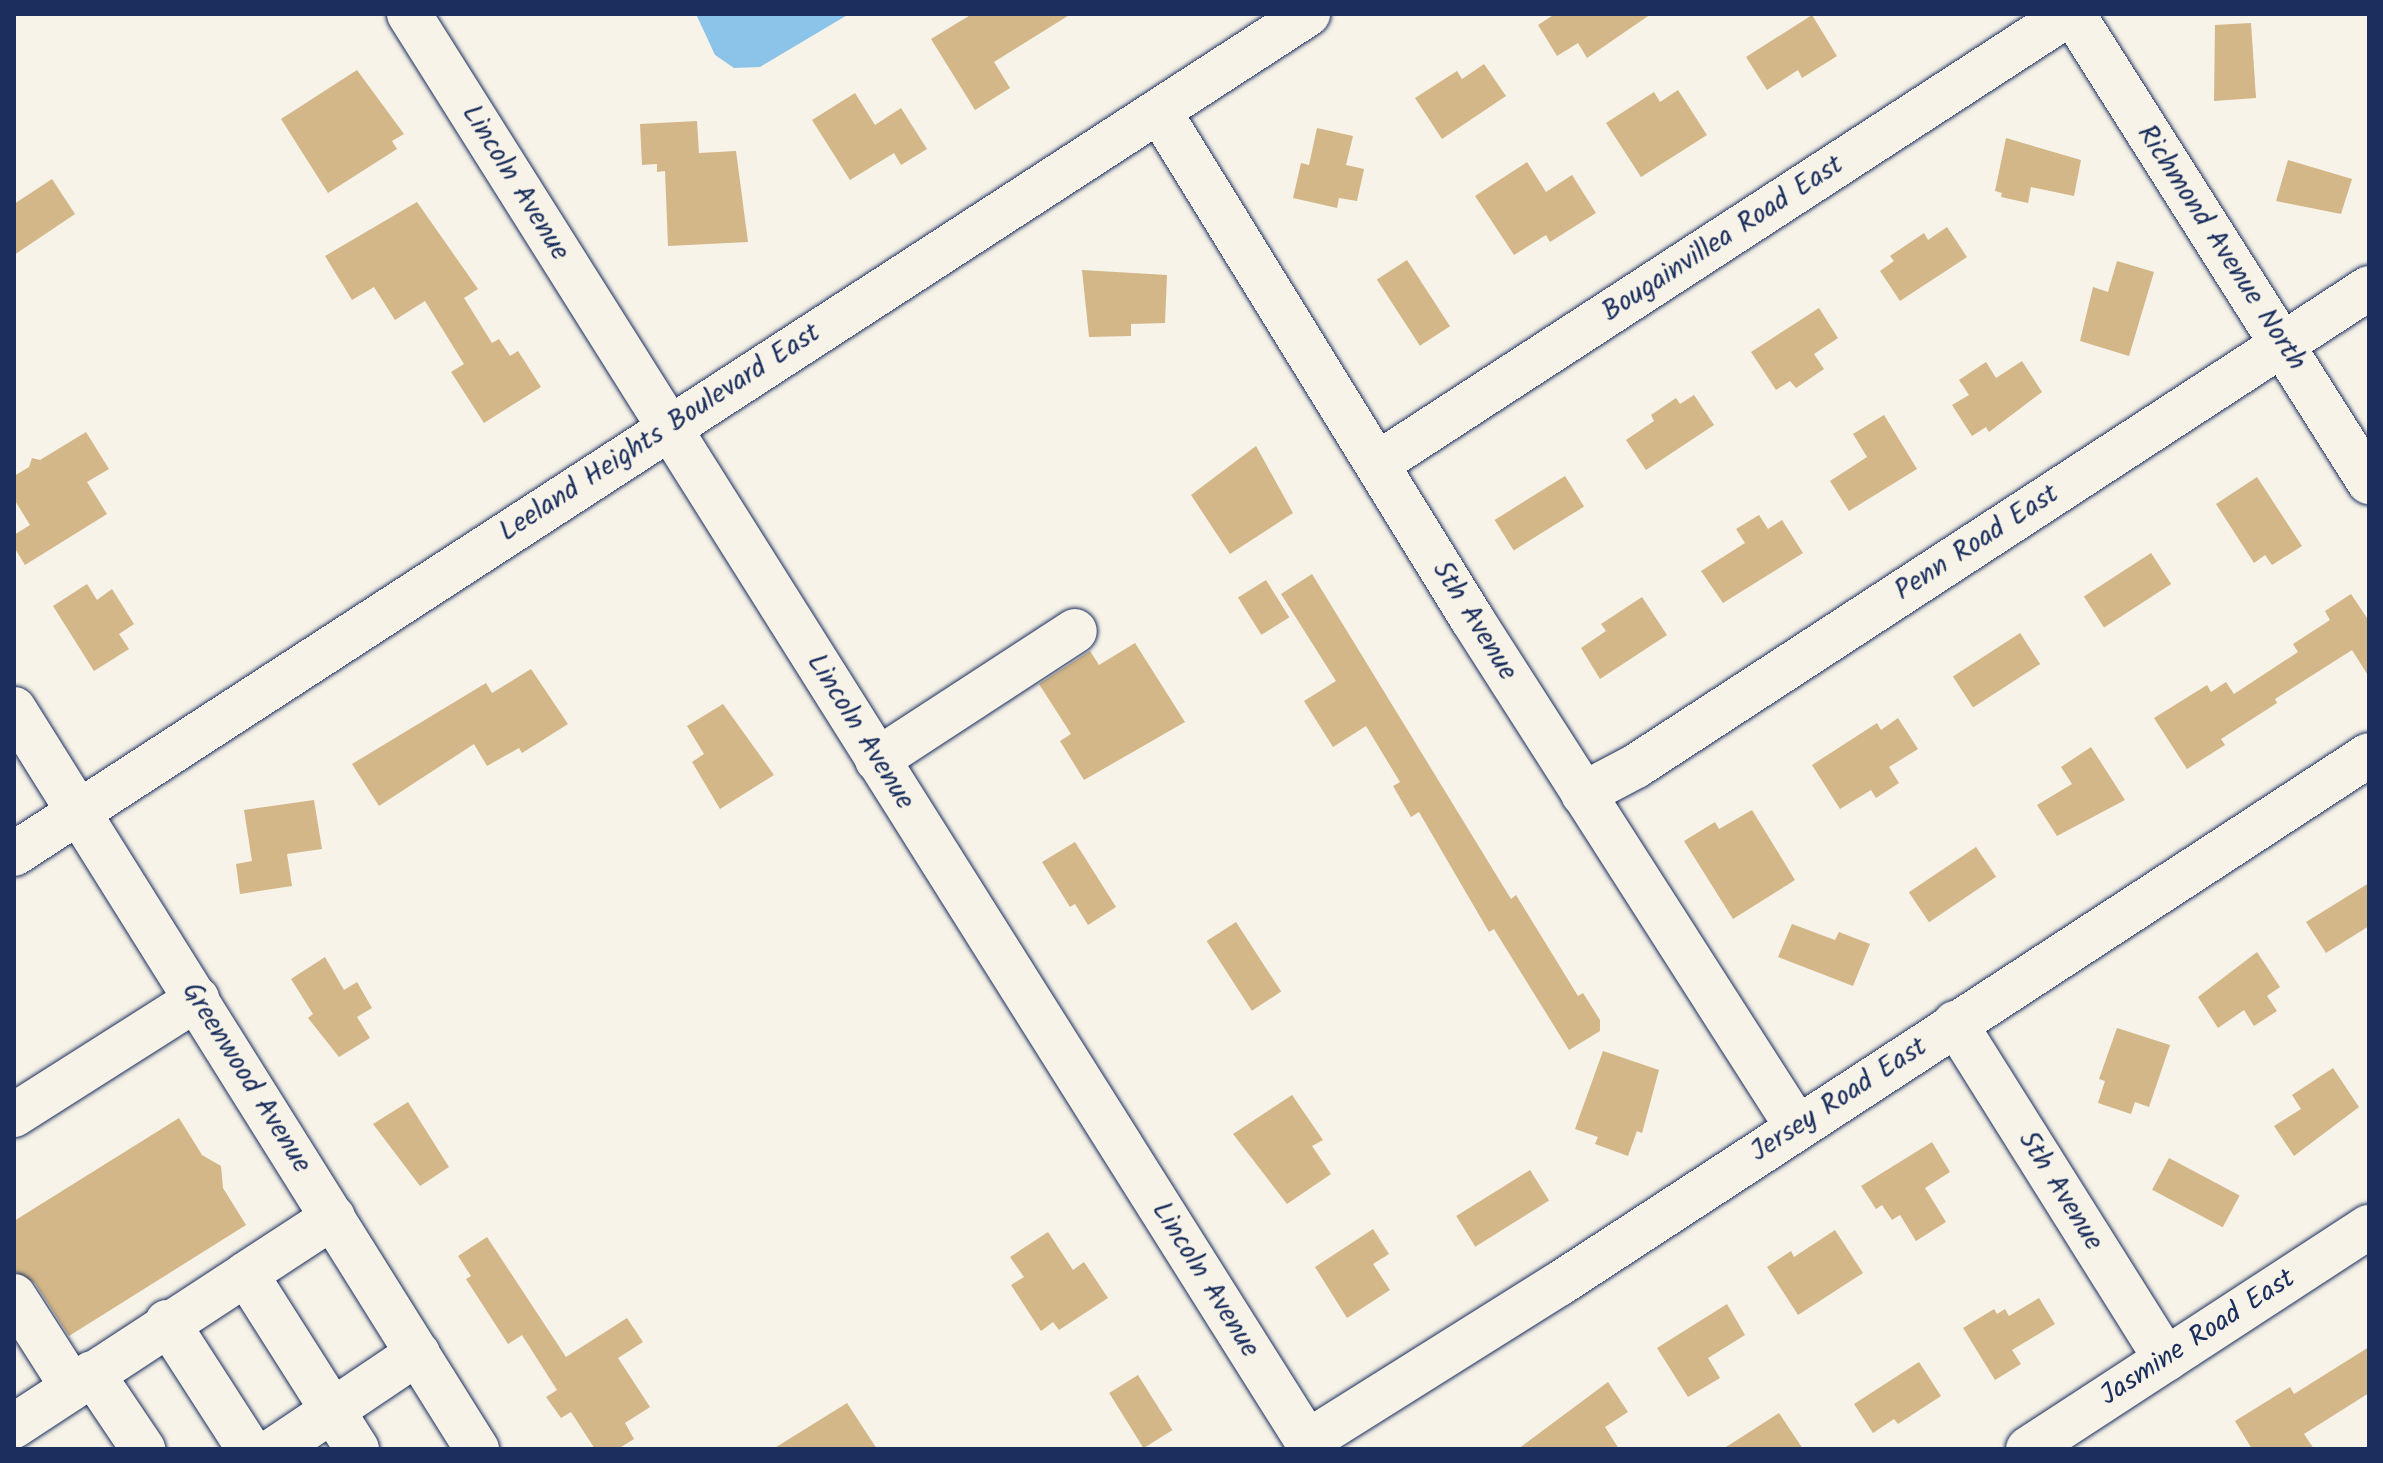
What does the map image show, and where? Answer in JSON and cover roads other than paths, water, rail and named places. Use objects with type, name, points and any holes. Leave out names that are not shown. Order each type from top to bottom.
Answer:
[{"type":"street","name":"Lincoln Avenue","points":[[409,14],[1309,1446]]},
{"type":"street","name":"Leeland Heights Boulevard East","points":[[14,854],[1308,14]]},
{"type":"street","name":"Richmond Avenue North","points":[[2071,14],[2369,482]]},
{"type":"street","name":"Bougainvillea Road East","points":[[1377,464],[2071,14]]},
{"type":"street","name":"5th Avenue","points":[[1159,111],[1583,794],[1797,1127]]},
{"type":"street","name":"Penn Road East","points":[[1583,794],[1636,766],[2369,288]]},
{"type":"street","points":[[877,760],[1075,631]]},
{"type":"street","name":"Greenwood Avenue","points":[[14,709],[477,1449]]},
{"type":"street","name":"Jersey Road East","points":[[1309,1446],[2369,755]]},
{"type":"street","points":[[14,1115],[197,999]]},
{"type":"street","name":"5th Avenue","points":[[1955,1023],[2166,1359]]},
{"type":"street","points":[[14,1426],[167,1322],[333,1217]]},
{"type":"street","name":"Jasmine Road East","points":[[2028,1449],[2369,1227]]},
{"type":"street","points":[[246,1274],[357,1449]]},
{"type":"street","points":[[14,1296],[143,1449]]},
{"type":"street","points":[[167,1322],[249,1449]]},
{"type":"street","points":[[275,1449],[418,1353]]},
{"type":"water","points":[[696,14],[849,14],[760,67],[734,68],[715,55]]}]
